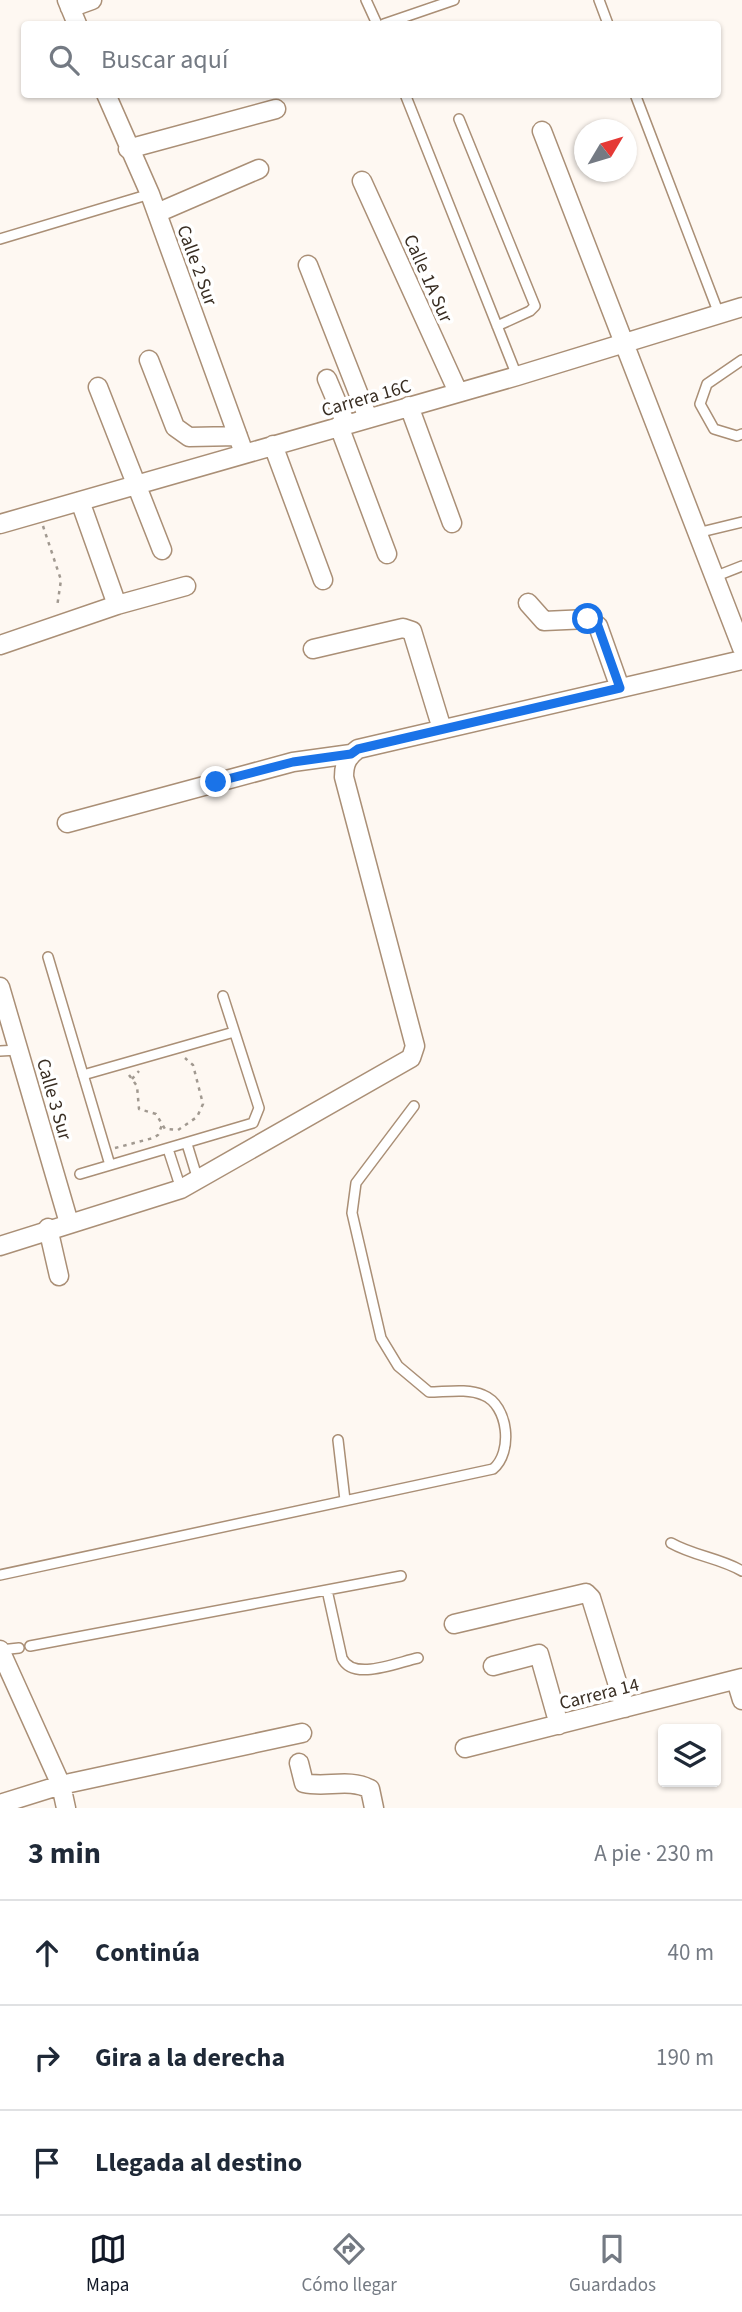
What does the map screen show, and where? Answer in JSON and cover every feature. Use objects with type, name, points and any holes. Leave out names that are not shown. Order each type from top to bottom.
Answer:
[{"type":"street","points":[[71,11],[92,0]]},
{"type":"street","name":"Calle 2 Sur","points":[[108,98],[150,194],[241,444]]},
{"type":"street","points":[[128,149],[276,109]]},
{"type":"street","points":[[542,131],[712,578],[742,648]]},
{"type":"street","points":[[157,213],[260,169]]},
{"type":"street","name":"Calle 1A Sur","points":[[362,181],[458,392]]},
{"type":"street","points":[[308,265],[368,418]]},
{"type":"street","name":"Carrera 16C","points":[[0,524],[134,485],[241,444],[273,445],[517,376],[742,307]]},
{"type":"street","points":[[149,360],[174,427],[189,437],[241,444]]},
{"type":"street","points":[[327,379],[387,554]]},
{"type":"street","points":[[98,387],[134,485],[162,550]]},
{"type":"street","points":[[409,406],[452,523]]},
{"type":"street","points":[[273,445],[323,580]]},
{"type":"street","points":[[80,501],[117,605]]},
{"type":"street","points":[[0,645],[117,605],[186,586]]},
{"type":"street","points":[[528,603],[544,621],[588,619],[598,626],[620,688]]},
{"type":"street","points":[[313,649],[402,628],[412,631],[442,729]]},
{"type":"street","points":[[67,823],[293,762],[351,754],[358,749],[742,660]]},
{"type":"street","points":[[0,1246],[48,1228],[181,1189],[411,1058],[415,1052],[344,777],[344,768],[351,754]]},
{"type":"street","name":"Calle 3 Sur","points":[[0,987],[69,1223]]},
{"type":"street","points":[[48,1228],[59,1276]]},
{"type":"street","points":[[454,1624],[586,1593],[591,1598],[625,1708]]},
{"type":"street","points":[[493,1666],[539,1654],[559,1725]]},
{"type":"street","points":[[1,1655],[61,1786],[66,1808]]},
{"type":"street","points":[[739,1679],[742,1700]]},
{"type":"street","name":"Carrera 14","points":[[465,1748],[739,1679]]},
{"type":"street","points":[[0,1804],[61,1786],[302,1733]]},
{"type":"street","points":[[299,1763],[304,1783],[316,1786],[358,1783],[370,1789],[374,1808]]},
{"type":"lane","points":[[366,0],[376,21]]},
{"type":"lane","points":[[393,21],[454,0]]},
{"type":"lane","points":[[599,0],[607,21]]},
{"type":"lane","points":[[407,98],[517,376]]},
{"type":"lane","points":[[637,98],[719,314]]},
{"type":"lane","points":[[459,119],[535,306],[530,312],[497,326]]},
{"type":"lane","points":[[0,239],[150,194]]},
{"type":"lane","points":[[742,360],[707,384],[700,404],[714,429],[737,436],[742,434]]},
{"type":"lane","points":[[697,533],[742,522]]},
{"type":"lane","points":[[712,578],[742,566]]},
{"type":"lane","points":[[48,957],[110,1165]]},
{"type":"lane","points":[[80,1174],[249,1126],[258,1113],[223,996]]},
{"type":"lane","points":[[83,1074],[234,1032]]},
{"type":"lane","points":[[0,1051],[18,1050]]},
{"type":"lane","points":[[0,1575],[493,1469],[502,1462],[507,1447],[499,1410],[493,1400],[472,1392],[429,1392],[398,1367],[381,1338],[352,1213],[352,1197],[356,1183],[414,1106]]},
{"type":"lane","points":[[187,1144],[198,1180]]},
{"type":"lane","points":[[169,1149],[181,1189]]},
{"type":"lane","points":[[338,1440],[345,1500]]},
{"type":"lane","points":[[671,1543],[687,1552],[728,1563],[742,1571]]},
{"type":"lane","points":[[1,1655],[24,1647],[401,1576]]},
{"type":"lane","points":[[327,1590],[342,1658],[348,1667],[359,1671],[418,1658]]},
{"type":"path","points":[[39,513],[61,580],[55,625]]},
{"type":"path","points":[[121,1065],[137,1086],[138,1107],[156,1114],[169,1131],[178,1130],[202,1109],[193,1065],[186,1058],[178,1058]]},
{"type":"path","points":[[132,1079],[143,1069]]},
{"type":"path","points":[[106,1150],[153,1138],[158,1135],[162,1125]]},
{"type":"route","points":[[216,782],[293,762],[351,754],[358,749],[620,688],[598,626],[588,619]]}]
